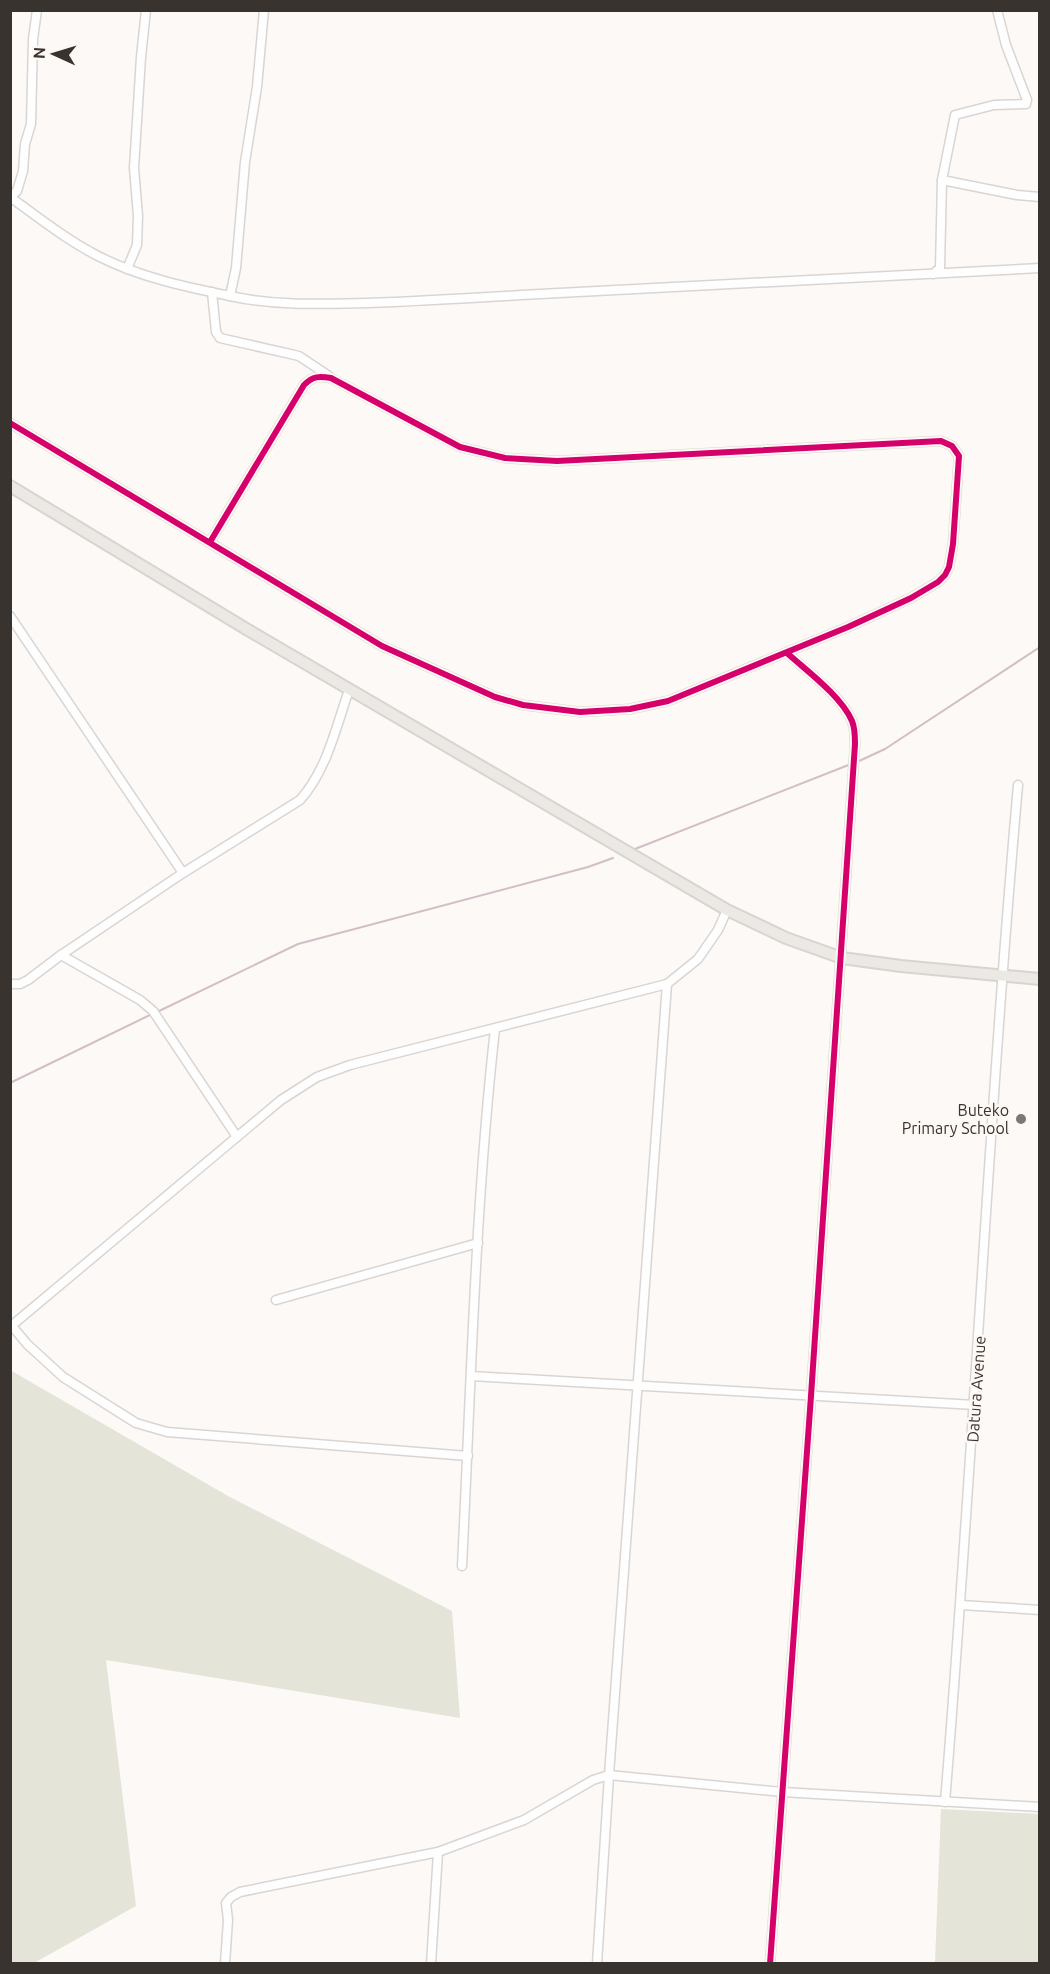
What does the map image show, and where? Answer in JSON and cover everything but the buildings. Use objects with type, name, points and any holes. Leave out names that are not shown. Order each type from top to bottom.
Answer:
[{"type":"main road","points":[[10,486],[350,690],[728,910],[786,938],[842,958],[1040,979]]},
{"type":"street","points":[[37,10],[33,39],[31,124],[24,144],[23,171],[17,191],[10,197],[73,242],[100,258],[175,284],[230,296],[298,304],[363,303],[596,293],[1040,268]]},
{"type":"street","points":[[127,269],[137,245],[138,216],[134,168],[146,10]]},
{"type":"street","points":[[230,296],[236,268],[245,162],[257,87],[264,10]]},
{"type":"street","points":[[933,274],[940,268],[942,180],[955,115],[994,105],[1026,104],[1028,100],[1006,45],[997,10]]},
{"type":"street","points":[[942,180],[1017,195],[1040,197]]},
{"type":"street","points":[[10,423],[382,646],[484,693],[524,705],[580,712],[644,707],[668,701],[787,653],[911,598],[945,575],[953,544],[959,456],[952,446],[941,441],[557,461],[505,458],[460,447],[331,378],[299,356],[220,338],[216,332],[212,292]]},
{"type":"street","points":[[210,543],[304,385],[315,377],[331,378]]},
{"type":"street","points":[[10,616],[183,873]]},
{"type":"street","points":[[771,1964],[854,762],[854,728],[849,716],[836,698],[787,653]]},
{"type":"street","points":[[10,984],[20,984],[27,980],[183,873],[281,813],[305,794],[319,773],[350,690]]},
{"type":"street","name":"Datura Avenue","points":[[945,1802],[975,1405],[1001,975],[1018,785]]},
{"type":"street","points":[[468,1456],[167,1432],[136,1423],[63,1377],[11,1327],[281,1100],[317,1077],[350,1065],[667,984],[698,959],[718,930],[728,910]]},
{"type":"street","points":[[61,955],[140,1000],[153,1011],[237,1137]]},
{"type":"street","points":[[597,1964],[667,984]]},
{"type":"street","points":[[462,1566],[478,1243],[487,1098],[495,1029]]},
{"type":"street","points":[[276,1300],[478,1243]]},
{"type":"street","points":[[471,1376],[975,1405]]},
{"type":"street","points":[[961,1605],[1040,1610]]},
{"type":"street","points":[[225,1964],[228,1920],[226,1904],[231,1897],[240,1892],[438,1852],[524,1820],[593,1779],[609,1775],[782,1792],[1040,1808]]},
{"type":"street","points":[[431,1964],[438,1852]]},
{"type":"shaded area","points":[[10,1370],[228,1496],[452,1611],[460,1718],[106,1660],[136,1906],[34,1963],[10,1963]]},
{"type":"shaded area","points":[[941,1809],[1039,1814],[1039,1963],[935,1963]]},
{"type":"waterway","points":[[857,762],[885,749],[1040,647]]},
{"type":"waterway","points":[[635,849],[851,764]]},
{"type":"waterway","points":[[157,1012],[298,944],[588,867],[613,858]]},
{"type":"waterway","points":[[10,1083],[152,1014]]},
{"type":"cycle path","points":[[10,423],[382,646],[495,697],[523,705],[580,712],[630,709],[668,701],[848,627],[911,598],[938,582],[949,567],[953,544],[959,456],[952,446],[941,441],[557,461],[505,458],[460,447],[331,378],[320,377],[313,378],[304,385],[210,542]]},
{"type":"cycle path","points":[[770,1964],[855,744],[853,724],[840,702],[787,653]]},
{"type":"place","name":"Buteko Primary School","points":[[1021,1119]]}]
